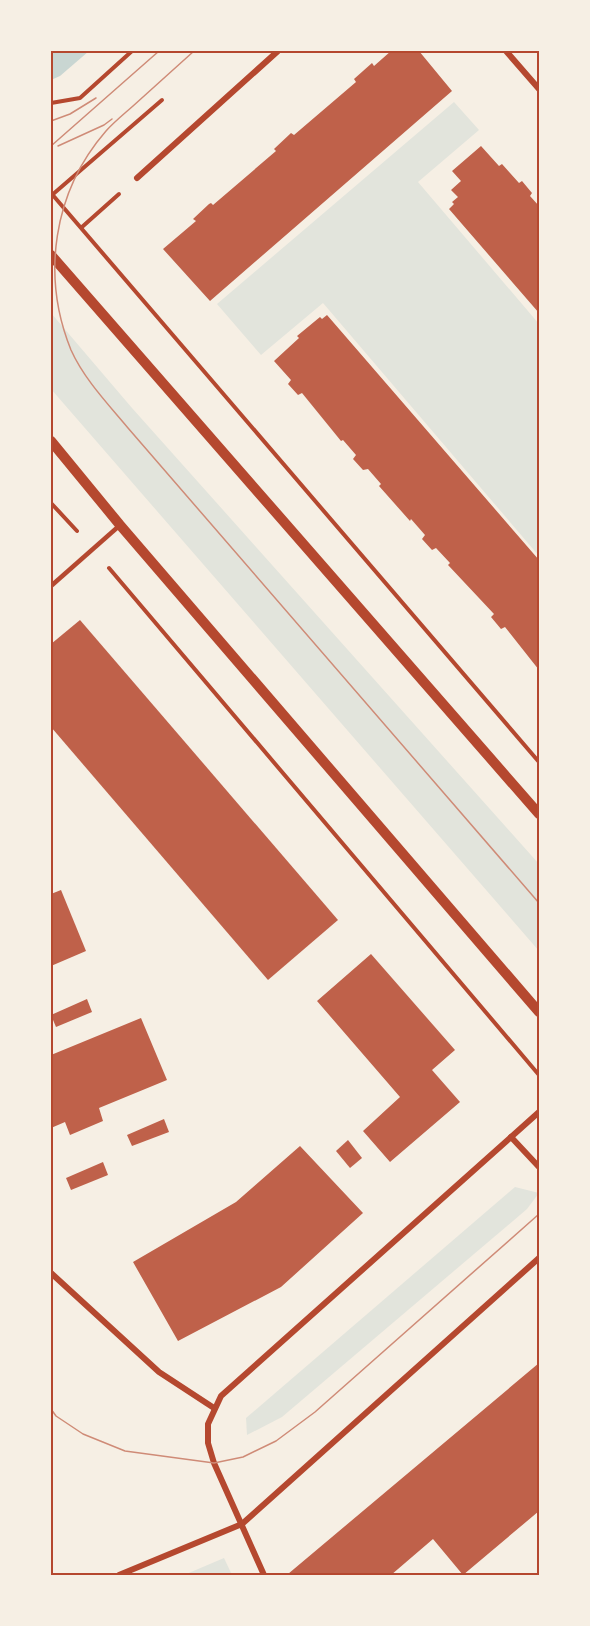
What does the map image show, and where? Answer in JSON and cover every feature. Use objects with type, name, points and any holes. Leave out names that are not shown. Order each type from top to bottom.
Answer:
[{"type":"street","points":[[137,178],[278,51]]},
{"type":"street","points":[[506,51],[539,89]]},
{"type":"street","points":[[51,255],[539,814]]},
{"type":"street","points":[[51,441],[120,525],[539,1012]]},
{"type":"street","points":[[264,1575],[214,1463],[208,1443],[208,1424],[221,1396],[539,1112]]},
{"type":"street","points":[[511,1137],[539,1167]]},
{"type":"street","points":[[119,1575],[242,1524],[539,1258]]},
{"type":"street","points":[[51,1273],[159,1372],[214,1408]]},
{"type":"lane","points":[[51,586],[120,525]]},
{"type":"path","points":[[51,103],[80,98],[132,51]]},
{"type":"path","points":[[162,100],[51,195],[82,227],[539,762]]},
{"type":"path","points":[[82,227],[137,178]]},
{"type":"path","points":[[51,503],[93,549],[539,1075]]},
{"type":"shaded area","points":[[51,51],[89,51],[60,76],[51,80]]},
{"type":"shaded area","points":[[454,102],[479,130],[418,182],[539,324],[539,556],[323,303],[261,355],[217,304]]},
{"type":"shaded area","points":[[51,313],[132,408],[539,864],[539,951],[51,389]]},
{"type":"shaded area","points":[[515,1187],[539,1193],[527,1209],[282,1417],[247,1435],[246,1418]]},
{"type":"shaded area","points":[[224,1558],[232,1575],[184,1575]]},
{"type":"building","points":[[391,51],[419,51],[452,91],[210,301],[163,249],[196,221],[193,219],[209,204],[213,205],[276,151],[274,149],[291,133],[294,135],[356,82],[354,79],[372,63],[374,66]]},
{"type":"building","points":[[481,146],[499,166],[502,164],[519,183],[522,181],[532,193],[530,196],[539,206],[539,313],[449,209],[458,197],[451,190],[461,181],[452,171]]},
{"type":"building","points":[[327,315],[539,560],[539,670],[505,627],[501,629],[491,617],[494,614],[448,565],[450,563],[436,548],[432,550],[422,539],[425,535],[379,486],[381,484],[368,469],[363,470],[353,459],[356,455],[343,440],[341,441],[302,393],[298,395],[288,384],[291,380],[274,361],[299,338],[297,336],[320,317],[322,319]]},
{"type":"building","points":[[80,620],[338,920],[268,980],[51,727],[51,644]]},
{"type":"building","points":[[61,890],[86,951],[51,966],[51,894]]},
{"type":"building","points":[[371,954],[455,1050],[432,1070],[460,1102],[390,1162],[363,1131],[400,1097],[317,1001]]},
{"type":"building","points":[[87,999],[92,1012],[56,1027],[51,1015]]},
{"type":"building","points":[[141,1018],[167,1080],[99,1108],[103,1121],[70,1135],[65,1122],[51,1128],[51,1055]]},
{"type":"building","points":[[164,1119],[169,1132],[132,1146],[127,1135]]},
{"type":"building","points":[[348,1140],[362,1158],[350,1168],[336,1151]]},
{"type":"building","points":[[300,1146],[363,1213],[281,1287],[178,1341],[133,1262],[236,1202]]},
{"type":"building","points":[[103,1162],[108,1175],[71,1190],[66,1178]]},
{"type":"building","points":[[539,1363],[539,1511],[463,1575],[433,1539],[391,1575],[288,1574]]},
{"type":"tram line","points":[[51,146],[159,51]]},
{"type":"tram line","points":[[194,51],[106,131],[88,155],[74,181],[57,236],[55,264],[56,293],[71,350],[89,381],[112,410],[539,903]]},
{"type":"tram line","points":[[51,121],[70,114],[96,98]]},
{"type":"tram line","points":[[58,146],[112,119]]},
{"type":"tram line","points":[[51,1409],[56,1416],[83,1434],[125,1451],[214,1463],[243,1457],[276,1441],[315,1412],[539,1214]]}]
